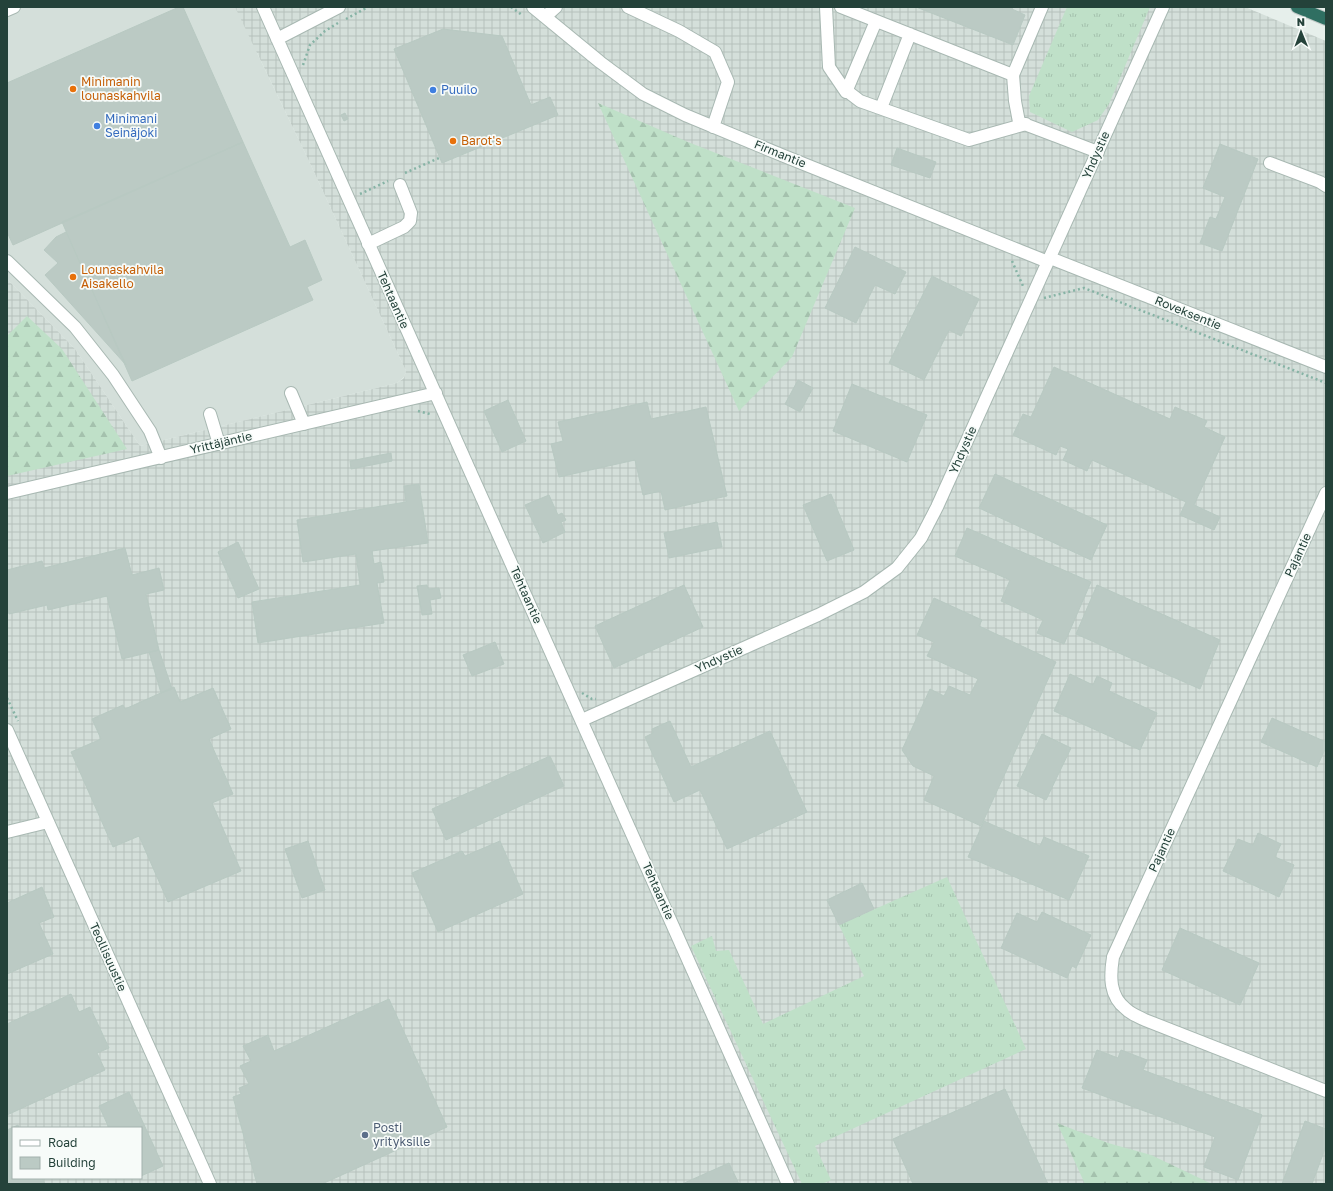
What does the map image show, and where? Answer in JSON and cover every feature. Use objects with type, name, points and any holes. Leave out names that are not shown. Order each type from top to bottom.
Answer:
[{"type":"highway","points":[[1297,7],[1326,19]]},
{"type":"street","points":[[7,10],[14,7]]},
{"type":"street","name":"Tehtaantie","points":[[263,7],[788,1184]]},
{"type":"street","points":[[277,39],[339,7]]},
{"type":"street","name":"Firmantie","points":[[534,7],[600,62],[643,94],[713,127],[1049,260]]},
{"type":"street","points":[[546,16],[556,7]]},
{"type":"street","points":[[628,7],[679,31],[715,52],[728,82],[713,127]]},
{"type":"street","points":[[826,7],[829,67],[846,92],[848,91],[860,101],[969,140],[1026,124]]},
{"type":"street","points":[[841,7],[1013,75]]},
{"type":"street","points":[[1042,7],[1013,75],[1014,101],[1019,122],[1098,152]]},
{"type":"street","name":"Yhdystie","points":[[582,720],[818,615],[864,592],[897,568],[921,538],[937,507],[1163,7]]},
{"type":"street","points":[[846,92],[876,21]]},
{"type":"street","points":[[881,108],[910,34]]},
{"type":"street","points":[[1270,164],[1320,182],[1326,186]]},
{"type":"street","points":[[368,244],[404,228],[410,221],[411,212],[400,185]]},
{"type":"street","name":"Roveksentie","points":[[1049,260],[1326,367]]},
{"type":"street","points":[[7,261],[75,327],[113,375],[150,431],[161,458]]},
{"type":"street","points":[[291,393],[304,424]]},
{"type":"street","name":"Yrittäjäntie","points":[[7,494],[436,393]]},
{"type":"street","points":[[210,414],[219,444]]},
{"type":"street","name":"Pajantie","points":[[1326,494],[1113,957],[1110,974],[1113,993],[1125,1009],[1145,1020],[1326,1091]]},
{"type":"street","name":"Teollisuustie","points":[[7,730],[210,1184]]},
{"type":"street","points":[[7,832],[48,822]]},
{"type":"path","points":[[291,72],[303,66],[310,45],[325,31],[368,7]]},
{"type":"path","points":[[570,694],[578,690],[592,698],[617,704]]},
{"type":"shaded area","points":[[7,7],[341,7],[257,53],[308,159],[406,371],[404,377],[397,383],[140,446],[75,349],[7,279]]},
{"type":"shaded area","points":[[235,7],[1245,7],[1326,41],[1326,1184],[7,1184],[7,279],[75,349],[140,446],[397,383],[404,378],[406,371],[308,159]]},
{"type":"green space","points":[[1067,7],[1150,7],[1109,104],[1098,120],[1072,132],[1030,112],[1029,96]]},
{"type":"green space","points":[[598,103],[688,142],[855,208],[792,357],[739,411]]},
{"type":"green space","points":[[27,316],[62,349],[127,449],[7,476],[7,336]]},
{"type":"green space","points":[[947,877],[1026,1049],[815,1146],[831,1180],[822,1184],[802,1184],[691,946],[712,936],[716,951],[729,950],[763,1024],[864,976],[839,925]]},
{"type":"green space","points":[[1057,1123],[1108,1143],[1151,1155],[1212,1184],[1085,1184]]},
{"type":"building","points":[[179,7],[183,7],[243,142],[13,245],[7,232],[7,83]]},
{"type":"building","points":[[916,7],[1013,7],[1012,9],[1025,15],[1013,45]]},
{"type":"building","points":[[443,29],[502,36],[531,105],[550,97],[558,115],[442,163],[394,49]]},
{"type":"building","points":[[345,113],[348,119],[344,121],[341,115]]},
{"type":"building","points":[[243,142],[290,247],[305,240],[322,280],[307,287],[313,300],[132,381],[62,222]]},
{"type":"building","points":[[1220,144],[1258,159],[1222,251],[1200,243],[1210,217],[1216,219],[1225,197],[1203,188]]},
{"type":"building","points":[[897,148],[936,162],[930,178],[891,165]]},
{"type":"building","points":[[66,232],[126,365],[45,275],[58,263],[44,250],[56,237]]},
{"type":"building","points":[[855,247],[906,272],[895,294],[875,285],[856,323],[825,308]]},
{"type":"building","points":[[932,276],[979,299],[961,336],[949,330],[924,380],[889,363]]},
{"type":"building","points":[[1054,367],[1170,419],[1175,407],[1207,421],[1204,427],[1225,437],[1194,505],[1220,517],[1214,530],[1180,515],[1186,502],[1092,460],[1087,471],[1063,460],[1068,449],[1060,446],[1056,455],[1013,435],[1023,414],[1031,417]]},
{"type":"building","points":[[798,380],[813,388],[800,412],[785,404]]},
{"type":"building","points":[[852,384],[927,415],[907,462],[833,431]]},
{"type":"building","points":[[508,400],[526,441],[502,452],[484,411]]},
{"type":"building","points":[[647,402],[651,419],[706,407],[727,496],[665,510],[661,491],[643,495],[635,460],[559,477],[551,444],[563,441],[558,422]]},
{"type":"building","points":[[391,453],[392,461],[351,469],[350,461]]},
{"type":"building","points":[[995,474],[1107,525],[1091,560],[979,508]]},
{"type":"building","points":[[419,484],[428,543],[372,551],[374,564],[381,562],[384,582],[377,583],[384,623],[258,643],[252,602],[360,585],[356,554],[303,562],[297,520],[406,502],[404,486]]},
{"type":"building","points":[[831,494],[854,550],[827,561],[803,505]]},
{"type":"building","points":[[549,495],[558,515],[562,513],[566,520],[561,522],[565,532],[543,543],[525,505]]},
{"type":"building","points":[[717,522],[722,547],[669,558],[664,533]]},
{"type":"building","points":[[967,528],[1091,582],[1064,644],[1037,633],[1043,620],[1001,601],[1010,580],[955,556]]},
{"type":"building","points":[[238,542],[259,589],[238,598],[218,552]]},
{"type":"building","points":[[125,548],[132,575],[159,568],[164,590],[146,594],[159,650],[122,659],[107,596],[48,610],[47,605],[9,614],[7,607],[7,570],[42,561],[44,568]]},
{"type":"building","points":[[427,585],[428,589],[439,588],[441,598],[430,600],[432,614],[422,615],[417,586]]},
{"type":"building","points":[[684,585],[703,627],[614,668],[595,626]]},
{"type":"building","points":[[1097,585],[1220,640],[1200,689],[1076,634]]},
{"type":"building","points":[[934,598],[982,620],[979,626],[1056,662],[981,826],[924,800],[934,776],[913,766],[902,750],[930,689],[944,696],[949,686],[970,695],[978,679],[927,656],[934,642],[917,635]]},
{"type":"building","points":[[495,642],[504,664],[472,676],[463,655]]},
{"type":"building","points":[[159,650],[172,689],[161,693],[149,652]]},
{"type":"building","points":[[1070,674],[1093,685],[1097,676],[1112,683],[1109,691],[1157,713],[1140,750],[1054,711]]},
{"type":"building","points":[[174,687],[180,702],[213,688],[231,729],[209,739],[233,794],[212,803],[241,871],[168,902],[139,836],[113,847],[71,752],[101,739],[92,719],[123,705],[125,709]]},
{"type":"building","points":[[1272,718],[1326,742],[1326,747],[1317,767],[1261,742]]},
{"type":"building","points":[[670,721],[691,767],[770,731],[807,812],[727,849],[700,790],[674,802],[645,737],[653,733],[652,729]]},
{"type":"building","points":[[1042,734],[1071,748],[1046,800],[1017,786]]},
{"type":"building","points":[[550,756],[564,786],[446,840],[432,809]]},
{"type":"building","points":[[984,821],[1040,846],[1044,837],[1089,856],[1069,900],[968,857]]},
{"type":"building","points":[[1258,833],[1281,844],[1275,857],[1294,865],[1279,897],[1223,871],[1238,839],[1253,845]]},
{"type":"building","points":[[308,841],[325,890],[302,898],[285,849]]},
{"type":"building","points":[[500,841],[523,894],[438,932],[412,873],[462,851],[465,856]]},
{"type":"building","points":[[862,883],[874,909],[839,925],[827,900]]},
{"type":"building","points":[[42,887],[54,917],[39,923],[53,954],[7,974],[7,903]]},
{"type":"building","points":[[1042,912],[1091,935],[1076,968],[1072,966],[1067,978],[1001,948],[1017,913],[1037,922]]},
{"type":"building","points":[[1180,928],[1259,963],[1240,1005],[1162,970]]},
{"type":"building","points":[[71,994],[79,1012],[90,1007],[109,1048],[97,1053],[105,1070],[7,1115],[7,1024]]},
{"type":"building","name":"Posti yrityksille","points":[[389,999],[447,1127],[322,1184],[257,1184],[233,1097],[241,1094],[239,1088],[249,1084],[240,1066],[251,1061],[243,1046],[268,1035],[274,1051]]},
{"type":"building","points":[[1097,1050],[1118,1058],[1121,1050],[1147,1060],[1143,1070],[1262,1115],[1238,1180],[1204,1167],[1215,1137],[1082,1088]]},
{"type":"building","points":[[1005,1089],[1048,1184],[913,1184],[893,1139]]},
{"type":"building","points":[[129,1092],[163,1166],[142,1176],[142,1127],[109,1127],[99,1106]]},
{"type":"building","points":[[1305,1121],[1326,1129],[1326,1146],[1312,1184],[1282,1184]]},
{"type":"building","points":[[12,1128],[12,1179],[42,1179],[45,1184],[7,1184],[7,1130]]},
{"type":"building","points":[[729,1163],[739,1184],[682,1184]]},
{"type":"place","name":"Minimanin lounaskahvila","points":[[73,89]]},
{"type":"place","name":"Puuilo","points":[[433,90]]},
{"type":"place","name":"Minimani Seinäjoki","points":[[97,126]]},
{"type":"place","name":"Barot's","points":[[453,141]]},
{"type":"place","name":"Lounaskahvila Aisakello","points":[[73,277]]},
{"type":"place","name":"Posti yrityksille","points":[[365,1135]]}]
